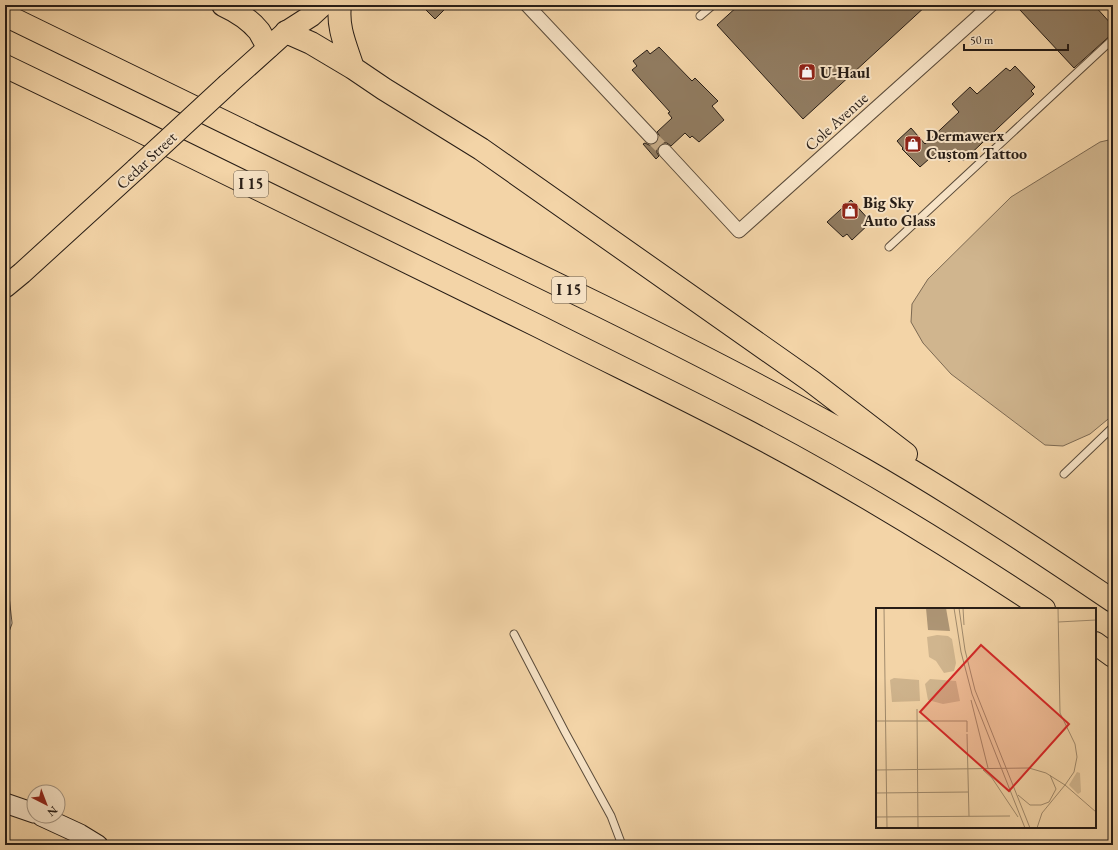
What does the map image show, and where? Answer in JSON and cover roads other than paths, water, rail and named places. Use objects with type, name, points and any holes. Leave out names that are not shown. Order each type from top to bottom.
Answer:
[{"type":"highway","points":[[223,5],[245,19],[258,31],[268,48]]},
{"type":"highway","points":[[340,5],[340,32],[353,68]]},
{"type":"highway","name":"I 15","points":[[5,15],[696,353],[787,400],[874,449],[1004,528],[1113,601]]},
{"type":"highway","points":[[286,32],[308,42],[353,68],[481,149],[811,381],[1004,528]]},
{"type":"highway","name":"I 15","points":[[5,66],[239,178],[740,428],[873,501],[939,541],[1042,608]]},
{"type":"highway","points":[[1096,644],[1113,656]]},
{"type":"main road","name":"Cedar Street","points":[[286,32],[301,5]]},
{"type":"main road","name":"Cedar Street","points":[[5,287],[286,32],[311,16],[323,5]]},
{"type":"main road","points":[[5,803],[26,810]]},
{"type":"main road","points":[[58,824],[80,834],[98,845]]},
{"type":"street","points":[[527,5],[651,137]]},
{"type":"street","name":"Cole Avenue","points":[[665,151],[739,231],[991,5]]},
{"type":"lane","points":[[700,16],[713,5]]},
{"type":"lane","points":[[889,247],[1113,39]]},
{"type":"lane","points":[[1064,474],[1113,427]]},
{"type":"lane","points":[[5,596],[8,623],[5,631]]},
{"type":"lane","points":[[514,634],[611,816],[622,845]]},
{"type":"tunnel","points":[[651,137],[665,151]]},
{"type":"place","name":"U-Haul","points":[[807,72]]},
{"type":"place","name":"Dermawerx Custom Tattoo","points":[[913,144]]},
{"type":"place","name":"Big Sky Auto Glass","points":[[850,211]]}]
